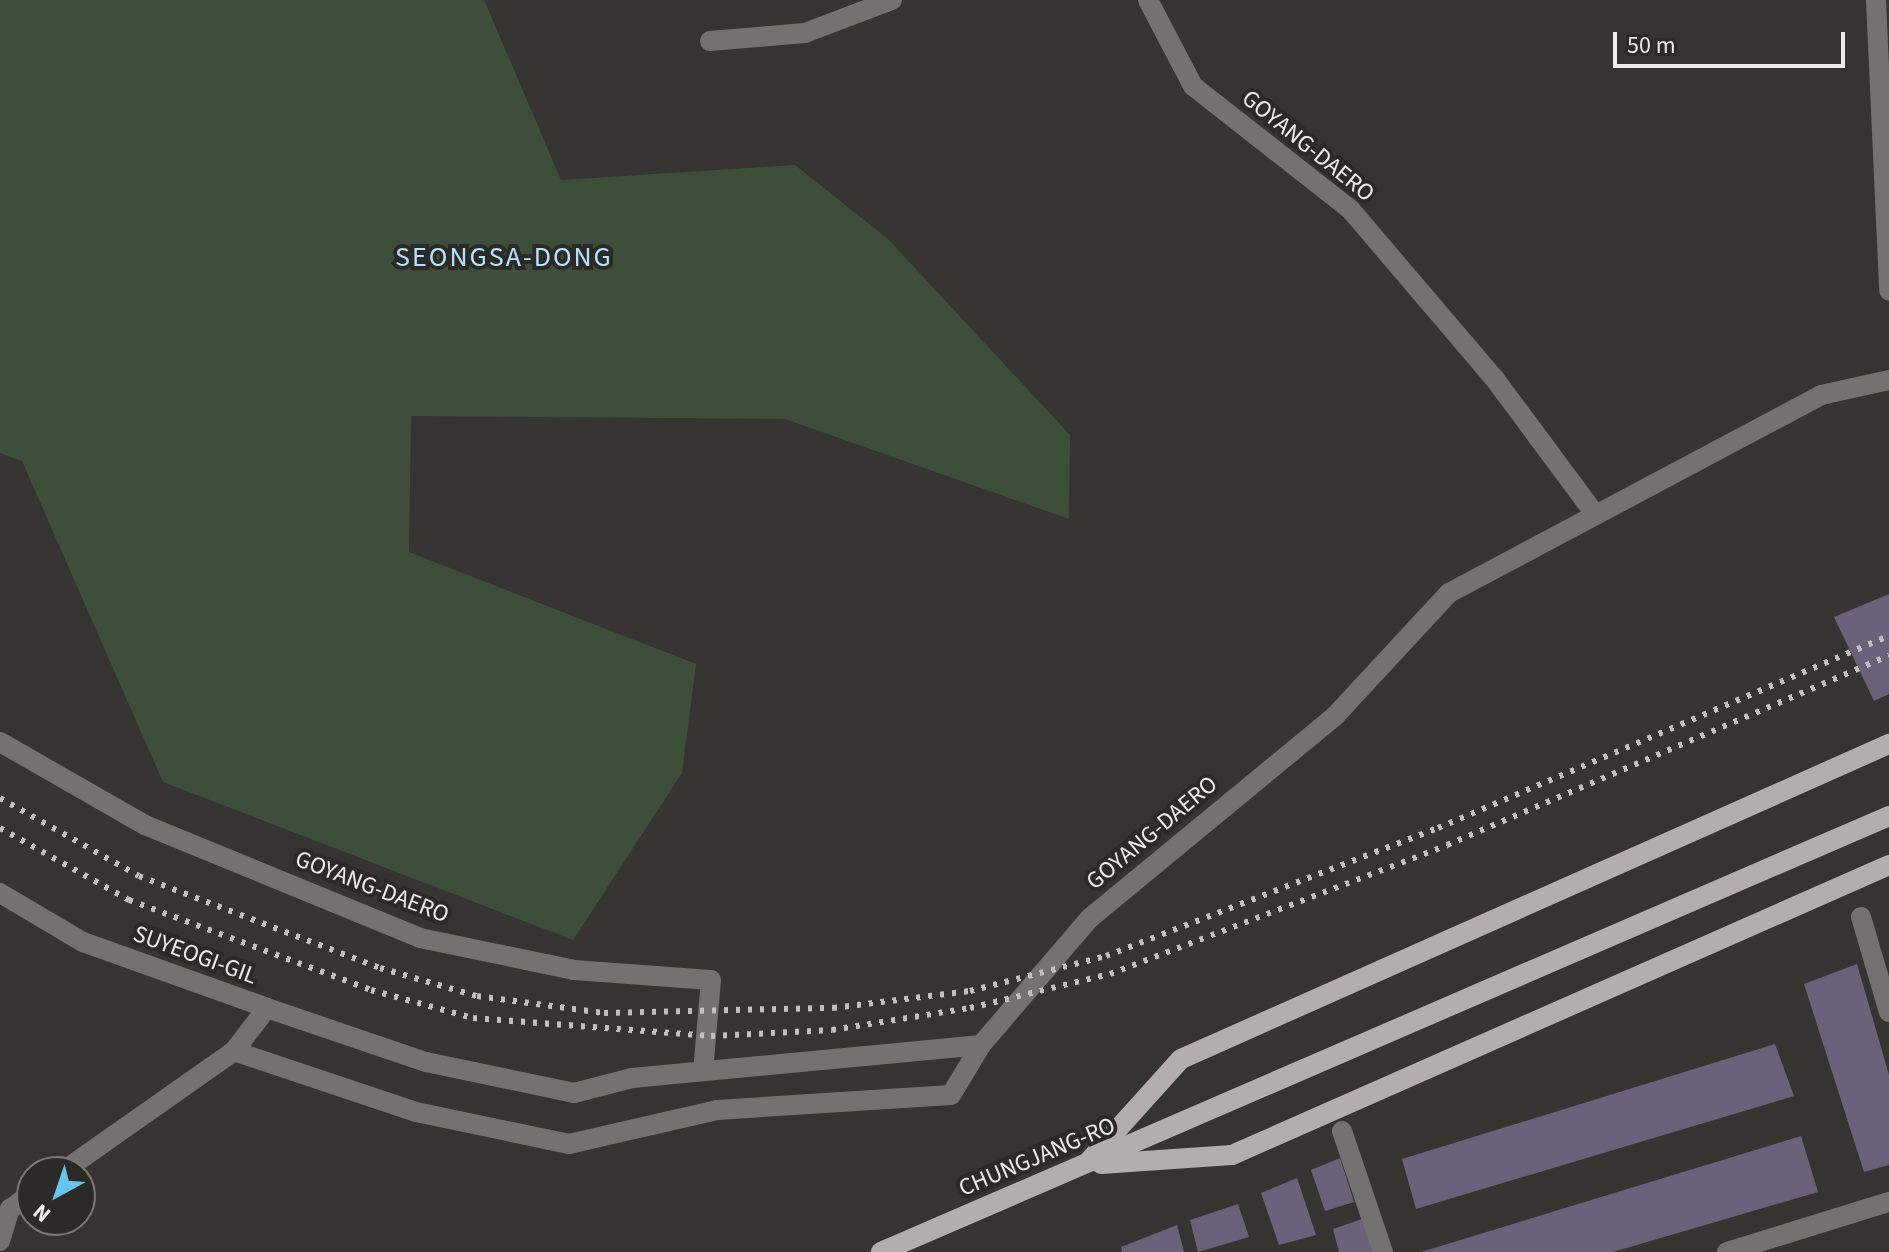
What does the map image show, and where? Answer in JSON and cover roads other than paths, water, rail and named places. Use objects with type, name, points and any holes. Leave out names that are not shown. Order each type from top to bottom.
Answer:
[{"type":"main road","points":[[1085,1165],[1181,1059],[1889,744]]},
{"type":"main road","name":"CHUNGJANG-RO","points":[[881,1252],[1889,816]]},
{"type":"main road","points":[[1085,1165],[1232,1155],[1889,865]]},
{"type":"street","points":[[710,41],[805,33],[892,0]]},
{"type":"street","name":"GOYANG-DAERO","points":[[1148,0],[1193,86],[1350,209],[1494,378],[1595,514]]},
{"type":"street","points":[[1876,0],[1889,291]]},
{"type":"street","name":"GOYANG-DAERO","points":[[234,1051],[416,1112],[569,1144],[717,1110],[951,1095],[981,1045],[1090,918],[1335,716],[1449,593],[1821,395],[1889,380]]},
{"type":"street","name":"GOYANG-DAERO","points":[[0,742],[145,825],[420,938],[574,970],[711,980],[703,1071]]},
{"type":"street","name":"SUYEOGI-GIL","points":[[0,893],[83,942],[267,1008],[234,1051],[85,1156]]},
{"type":"street","points":[[1861,917],[1889,1012]]},
{"type":"street","points":[[267,1008],[426,1062],[574,1093],[703,1071],[981,1045]]},
{"type":"street","points":[[1342,1131],[1383,1252]]},
{"type":"street","points":[[1727,1252],[1889,1202]]},
{"type":"street","points":[[0,1241],[10,1209],[16,1205]]},
{"type":"railway","points":[[0,798],[139,876],[380,968],[477,996],[604,1013],[833,1008],[970,991],[1106,956],[1438,828],[1889,636]]},
{"type":"railway","points":[[0,828],[129,900],[371,990],[473,1018],[711,1036],[832,1030],[970,1008],[1110,974],[1447,845],[1889,656]]},
{"type":"district","name":"SEONGSA-DONG","points":[[504,257]]}]
